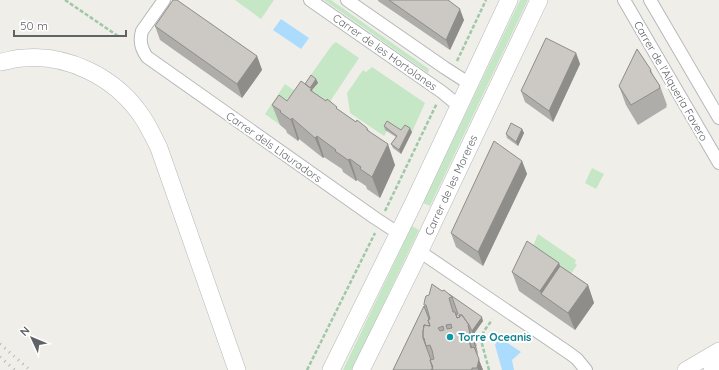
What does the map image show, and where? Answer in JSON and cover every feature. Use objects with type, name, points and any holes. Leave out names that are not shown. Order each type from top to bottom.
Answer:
[{"type":"main road","points":[[331,370],[470,84],[509,0]]},
{"type":"main road","name":"Carrer de les Moreres","points":[[361,370],[420,251],[539,0]]},
{"type":"main road","points":[[0,62],[24,58],[42,58],[63,61],[83,68],[111,84],[127,97],[139,111],[159,148],[237,370]]},
{"type":"street","name":"Carrer dels Llauradors","points":[[164,0],[140,36],[144,54],[150,60],[398,233]]},
{"type":"street","name":"Carrer de les Hortolanes","points":[[310,0],[442,92],[459,106]]},
{"type":"street","name":"Carrer de les Hortolanes","points":[[347,0],[470,84]]},
{"type":"street","name":"Carrer de l'Alqueria Favero","points":[[624,0],[719,162]]},
{"type":"street","name":"Carrer de l'Alqueria Favero","points":[[650,0],[719,118]]},
{"type":"street","points":[[420,251],[569,352],[586,370]]},
{"type":"street","points":[[685,370],[719,350]]},
{"type":"street","points":[[711,370],[719,365]]},
{"type":"path","points":[[65,0],[118,36]]},
{"type":"path","points":[[456,62],[486,0]]},
{"type":"path","points":[[384,215],[439,98]]},
{"type":"path","points":[[307,370],[377,228]]},
{"type":"path","points":[[489,370],[481,340],[484,331],[492,320]]},
{"type":"green space","points":[[235,0],[274,0],[261,19]]},
{"type":"green space","points":[[324,0],[331,0],[429,69],[428,73]]},
{"type":"green space","points":[[520,0],[528,0],[430,206],[423,203]]},
{"type":"green space","points":[[336,42],[359,58],[331,100],[331,105],[307,98],[318,83],[280,125],[265,114],[285,84],[298,93],[332,45]]},
{"type":"green space","points":[[372,67],[425,103],[412,132],[406,129],[402,135],[387,131],[384,136],[350,113],[347,93],[363,70],[366,72]]},
{"type":"green space","points":[[592,168],[604,174],[596,189],[585,183]]},
{"type":"green space","points":[[412,226],[419,230],[352,370],[343,370]]},
{"type":"green space","points":[[538,234],[576,260],[575,263],[577,265],[568,278],[532,248]]},
{"type":"water","points":[[281,19],[309,38],[301,49],[273,30]]},
{"type":"water","points":[[499,337],[521,352],[512,360],[514,370],[502,370],[495,345]]},
{"type":"building","points":[[173,0],[177,0],[257,56],[237,84],[155,26]]},
{"type":"building","points":[[389,0],[448,0],[460,9],[446,40]]},
{"type":"building","points":[[546,38],[576,53],[549,111],[521,91]]},
{"type":"building","points":[[637,49],[651,70],[650,71],[660,88],[631,105],[619,86]]},
{"type":"building","points":[[311,75],[316,79],[310,88],[305,84]]},
{"type":"building","points":[[301,81],[312,89],[310,90],[326,101],[327,99],[337,107],[336,108],[356,122],[357,120],[367,128],[367,130],[388,144],[372,177],[360,169],[361,167],[350,159],[348,160],[335,151],[336,150],[317,136],[315,138],[292,118],[291,120],[272,105],[279,95],[287,101]]},
{"type":"building","points":[[387,121],[401,130],[405,125],[410,128],[399,150],[391,144],[397,136],[384,126]]},
{"type":"building","points":[[511,123],[522,129],[516,142],[506,134]]},
{"type":"building","points":[[494,141],[522,161],[478,252],[451,233]]},
{"type":"building","points":[[527,241],[559,263],[540,291],[512,272]]},
{"type":"building","points":[[560,266],[588,285],[568,313],[541,294]]},
{"type":"building","name":"Torre Oceanis","points":[[432,284],[442,291],[444,290],[452,297],[449,298],[453,312],[455,312],[457,318],[460,317],[459,315],[462,315],[469,325],[470,334],[467,334],[471,348],[474,347],[479,359],[477,368],[472,368],[472,370],[433,370],[430,360],[434,359],[432,350],[430,345],[426,346],[423,338],[424,325],[430,326],[428,320],[430,319],[426,305],[424,305],[426,296],[429,295]],"holes":[[[451,324],[452,328],[447,329],[446,325]],[[443,326],[444,330],[440,331],[438,328]]]},
{"type":"building","points":[[449,294],[482,317],[472,331],[462,315],[459,315],[460,317],[457,318],[456,314],[458,314],[452,297]]},
{"type":"building","points":[[424,306],[430,326],[424,325],[423,338],[433,367],[431,370],[393,370]]},
{"type":"railway","points":[[0,344],[30,370]]},
{"type":"railway","points":[[0,357],[15,370]]},
{"type":"place","name":"Torre Oceanis","points":[[450,337]]}]
